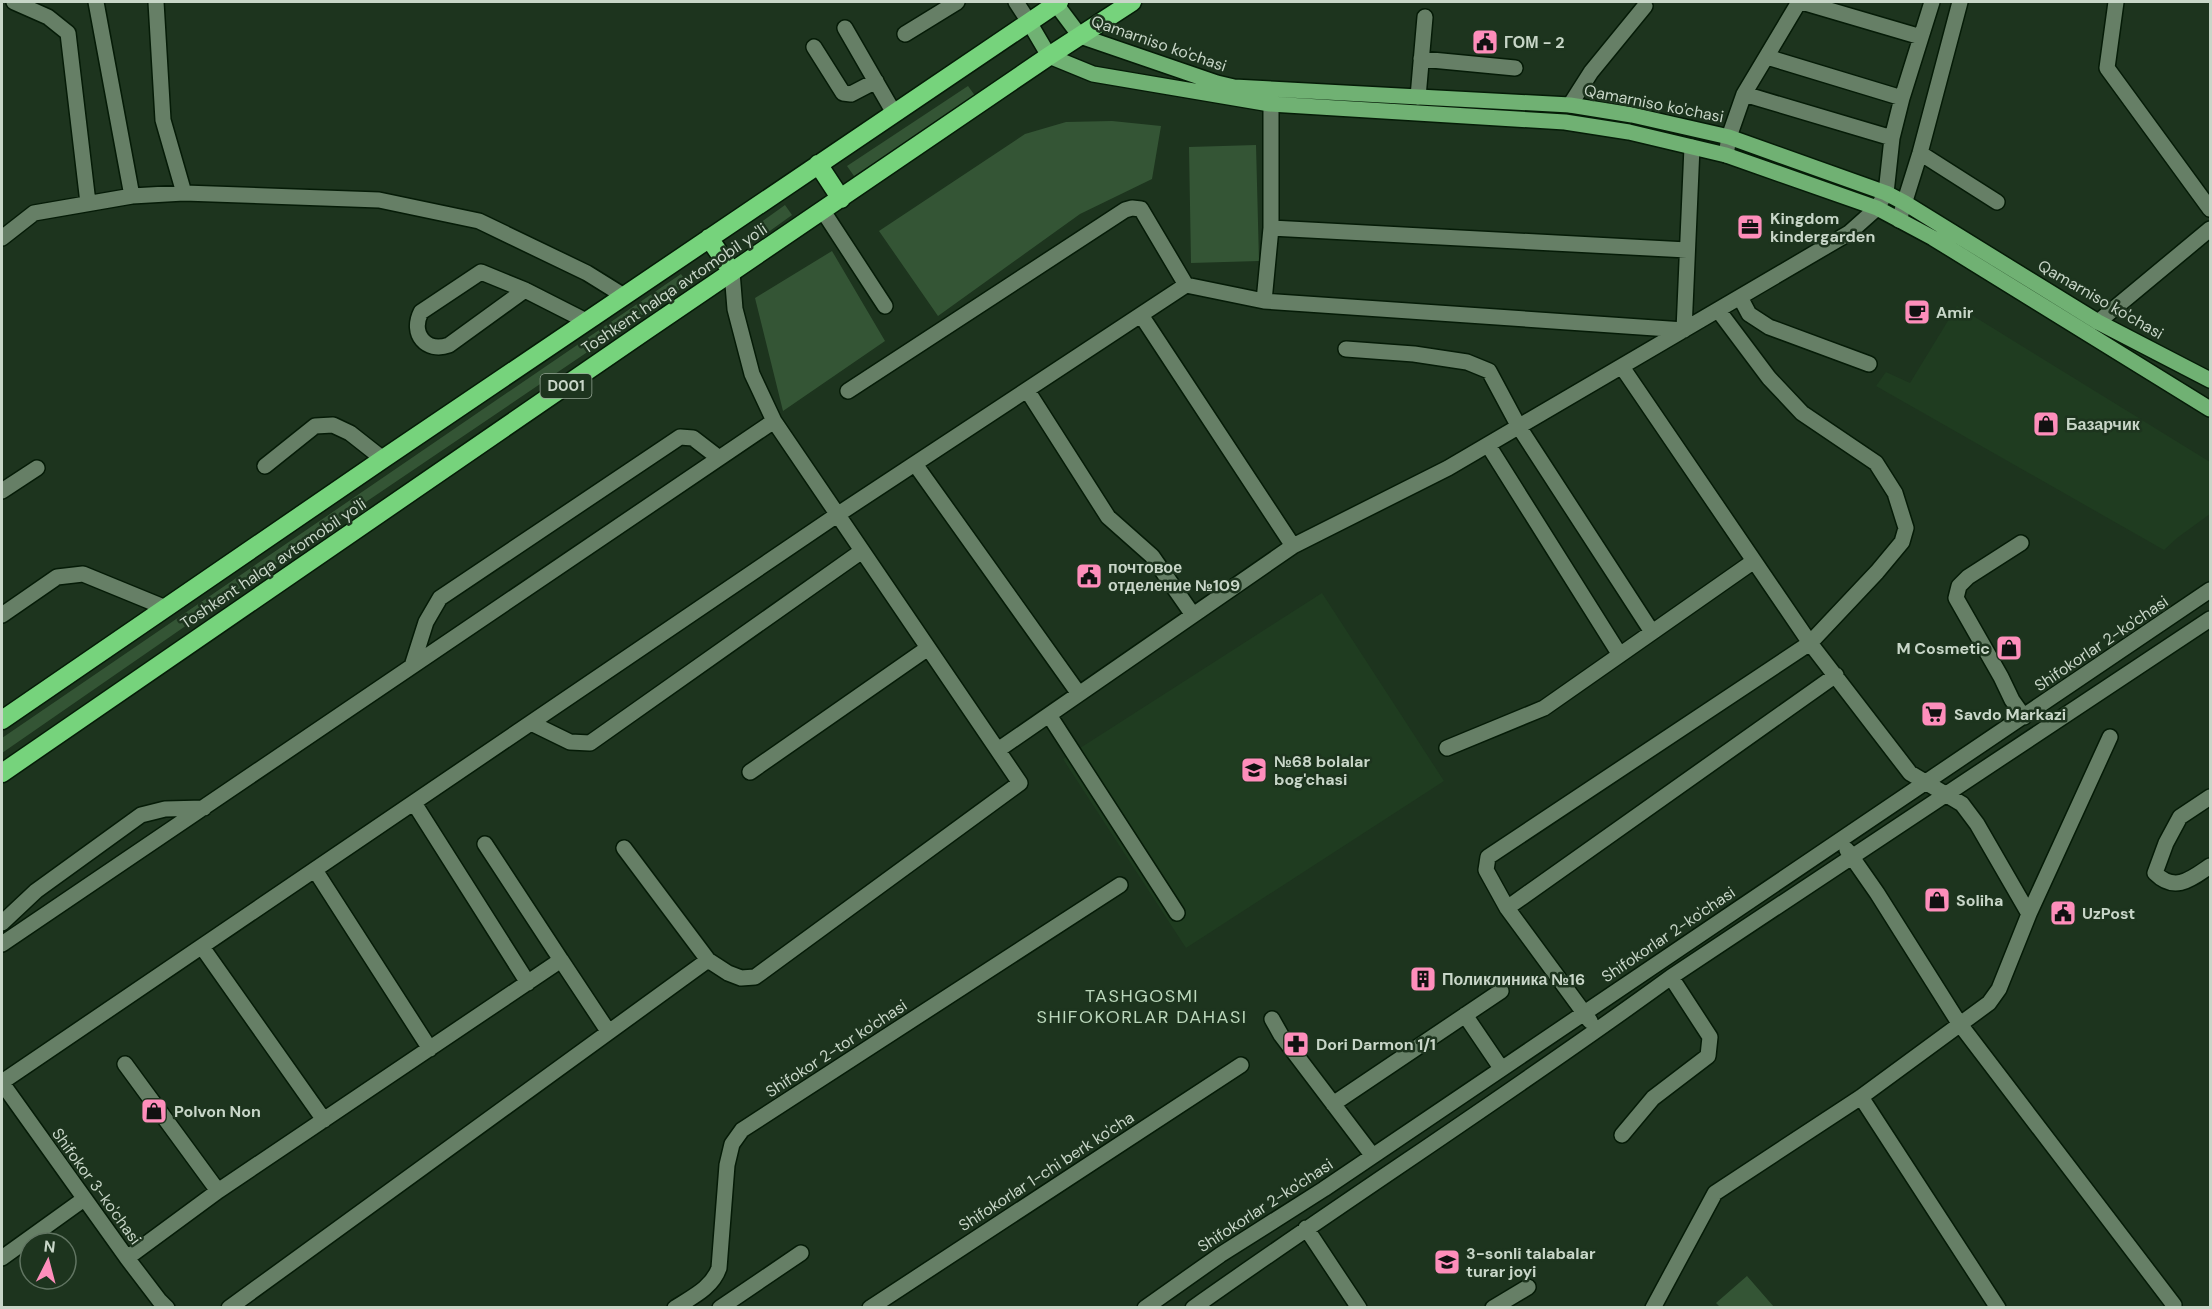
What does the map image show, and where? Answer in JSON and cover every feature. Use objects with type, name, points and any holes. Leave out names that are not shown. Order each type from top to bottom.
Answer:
[{"type":"highway","name":"Toshkent halqa avtomobil yo'li","points":[[2,720],[1057,2]]},
{"type":"highway","name":"Toshkent halqa avtomobil yo'li","points":[[2,773],[732,272],[1132,2]]},
{"type":"highway","points":[[818,164],[841,199]]},
{"type":"highway","points":[[709,238],[732,272]]},
{"type":"main road","name":"Qamarniso ko'chasi","points":[[1057,2],[1080,36],[1217,83],[1271,97],[1418,97],[1570,105],[1729,137],[1886,193],[2098,322],[2209,377]]},
{"type":"main road","points":[[1029,22],[1049,56]]},
{"type":"main road","name":"Qamarniso ko'chasi","points":[[1049,56],[1093,74],[1271,97],[1565,122],[1629,132],[1726,155],[1877,208],[1933,238],[2211,409]]},
{"type":"street","points":[[14,2],[48,17],[68,33],[88,203]]},
{"type":"street","points":[[96,2],[132,196]]},
{"type":"street","points":[[156,2],[164,120],[184,194]]},
{"type":"street","points":[[905,34],[957,2]]},
{"type":"street","points":[[1016,2],[1029,22]]},
{"type":"street","points":[[1726,155],[1729,137],[1744,94],[1801,2],[1921,37]]},
{"type":"street","points":[[998,750],[1293,546],[1448,468],[1849,233],[1877,208],[1886,193],[1892,138],[1932,2]]},
{"type":"street","points":[[1899,220],[1920,153],[1959,2]]},
{"type":"street","points":[[2116,2],[2107,68],[2211,209]]},
{"type":"street","points":[[1570,105],[1591,72],[1645,6]]},
{"type":"street","points":[[1418,97],[1425,17]]},
{"type":"street","points":[[845,28],[894,113]]},
{"type":"street","points":[[814,46],[843,93],[851,94],[876,81]]},
{"type":"street","points":[[1767,57],[1902,98]]},
{"type":"street","points":[[1421,59],[1515,68]]},
{"type":"street","points":[[1744,94],[1892,138]]},
{"type":"street","points":[[1264,301],[1271,228],[1271,97]]},
{"type":"street","points":[[1684,330],[1692,147]]},
{"type":"street","points":[[1920,153],[1997,202]]},
{"type":"street","points":[[3,234],[34,213],[132,196],[184,194],[379,200],[479,221],[587,273],[624,296]]},
{"type":"street","points":[[848,391],[1125,210],[1141,209],[1185,285]]},
{"type":"street","points":[[823,211],[885,306]]},
{"type":"street","points":[[1271,228],[1688,250]]},
{"type":"street","points":[[2098,322],[2211,229]]},
{"type":"street","points":[[525,290],[449,345],[441,348],[431,346],[423,342],[417,331],[416,322],[421,312],[481,272],[525,290],[586,321]]},
{"type":"street","points":[[624,848],[708,960],[728,973],[741,978],[755,977],[1020,783],[774,421],[752,374],[735,309],[732,272]]},
{"type":"street","points":[[2,1082],[837,514],[1185,285],[1264,301],[1684,330]]},
{"type":"street","points":[[1740,297],[1749,314],[1769,327],[1869,364]]},
{"type":"street","points":[[1597,1031],[1507,908],[1486,870],[1488,857],[1810,643],[1902,542],[1905,528],[1891,484],[1876,463],[1802,413],[1769,378],[1718,310]]},
{"type":"street","points":[[1141,315],[1293,546]]},
{"type":"street","points":[[1346,349],[1414,354],[1467,362],[1489,371],[1519,427],[1652,632]]},
{"type":"street","points":[[1622,367],[1810,643],[1910,773],[1962,804],[1977,824],[2029,914]]},
{"type":"street","points":[[1027,390],[1108,517],[1152,556],[1193,615]]},
{"type":"street","points":[[2,944],[774,421]]},
{"type":"street","points":[[265,466],[315,426],[333,425],[350,432],[383,459]]},
{"type":"street","points":[[412,666],[426,622],[440,598],[680,436],[693,438],[719,458]]},
{"type":"street","points":[[1488,445],[1620,655]]},
{"type":"street","points":[[915,464],[1079,694]]},
{"type":"street","points":[[2,491],[37,468]]},
{"type":"street","points":[[2020,543],[1968,577],[1959,586],[1956,598],[2012,700],[2024,717]]},
{"type":"street","points":[[531,723],[570,742],[590,743],[862,551]]},
{"type":"street","points":[[1446,748],[1544,708],[1754,561]]},
{"type":"street","points":[[2,615],[57,577],[83,574],[166,608]]},
{"type":"street","name":"Shifokorlar 2-ko'chasi","points":[[1145,1308],[1220,1255],[1324,1189],[2211,590]]},
{"type":"street","points":[[1193,1308],[1306,1228],[1597,1031],[1671,977],[2211,619]]},
{"type":"street","points":[[750,772],[928,648]]},
{"type":"street","points":[[1507,908],[1836,675]]},
{"type":"street","points":[[1049,715],[1178,913]]},
{"type":"street","points":[[1653,1308],[1715,1193],[1861,1097],[1989,1003],[1999,989],[2029,914],[2110,738]]},
{"type":"street","points":[[2211,797],[2180,818],[2166,843],[2155,873],[2162,880],[2172,884],[2192,879],[2211,866]]},
{"type":"street","points":[[414,803],[528,983]]},
{"type":"street","points":[[2,923],[36,891],[141,815],[165,809],[204,808]]},
{"type":"street","points":[[1840,839],[1959,1023],[2174,1305]]},
{"type":"street","points":[[485,844],[608,1031]]},
{"type":"street","points":[[315,870],[430,1049]]},
{"type":"street","name":"Shifokor 2-tor ko'chasi","points":[[675,1308],[716,1279],[719,1268],[727,1165],[732,1144],[742,1130],[1120,885]]},
{"type":"street","points":[[202,947],[324,1120]]},
{"type":"street","points":[[127,1258],[218,1191],[561,960]]},
{"type":"street","points":[[229,1308],[708,960]]},
{"type":"street","points":[[1622,1135],[1653,1098],[1708,1056],[1710,1037],[1671,977]]},
{"type":"street","points":[[1333,1104],[1501,991]]},
{"type":"street","points":[[1465,1015],[1501,1068]]},
{"type":"street","points":[[1272,1019],[1281,1035],[1372,1155]]},
{"type":"street","points":[[125,1064],[218,1191]]},
{"type":"street","name":"Shifokorlar 1-chi berk ko'cha","points":[[870,1308],[1241,1065]]},
{"type":"street","name":"Shifokor 3-ko'chasi","points":[[2,1082],[127,1258],[167,1308]]},
{"type":"street","points":[[1861,1097],[1998,1308]]},
{"type":"street","points":[[2,1258],[84,1199]]},
{"type":"street","points":[[1306,1228],[1359,1308]]},
{"type":"street","points":[[720,1308],[801,1253]]},
{"type":"street","points":[[1493,1308],[1528,1287]]},
{"type":"shaded area","points":[[968,86],[976,97],[854,176],[847,166]]},
{"type":"shaded area","points":[[1112,121],[1161,126],[1152,179],[1080,214],[938,316],[879,231],[1025,134],[1066,122]]},
{"type":"shaded area","points":[[1256,145],[1259,261],[1191,263],[1189,147]]},
{"type":"shaded area","points":[[785,205],[792,215],[767,233],[760,223]]},
{"type":"shaded area","points":[[832,251],[885,341],[783,411],[755,298]]},
{"type":"shaded area","points":[[681,274],[688,284],[320,533],[2,753],[2,738]]},
{"type":"shaded area","name":"Базарчик","points":[[1957,306],[2210,462],[2210,514],[2164,550],[1876,386],[1886,372],[1910,383]]},
{"type":"shaded area","name":"№68 bolalar bog'chasi","points":[[1322,593],[1444,781],[1186,948],[1063,759]]},
{"type":"shaded area","points":[[1747,1276],[1774,1307],[1720,1307],[1716,1303]]},
{"type":"place","name":"ГОМ - 2","points":[[1485,42]]},
{"type":"place","name":"Kingdom kindergarden","points":[[1750,227]]},
{"type":"place","name":"Amir","points":[[1917,312]]},
{"type":"place","name":"Базарчик","points":[[2046,424]]},
{"type":"place","name":"почтовое отделение №109","points":[[1089,576]]},
{"type":"place","name":"M Cosmetic","points":[[2009,648]]},
{"type":"place","name":"Savdo Markazi","points":[[1934,714]]},
{"type":"place","name":"№68 bolalar bog'chasi","points":[[1254,770]]},
{"type":"place","name":"Soliha","points":[[1937,900]]},
{"type":"place","name":"UzPost","points":[[2063,913]]},
{"type":"place","name":"Поликлиника №16","points":[[1423,979]]},
{"type":"place","name":"Dori Darmon 1/1","points":[[1296,1044]]},
{"type":"place","name":"Polvon Non","points":[[154,1111]]},
{"type":"place","name":"3-sonli talabalar turar joyi","points":[[1447,1262]]},
{"type":"district","name":"TASHGOSMI SHIFOKORLAR DAHASI","points":[[1142,1006]]}]
